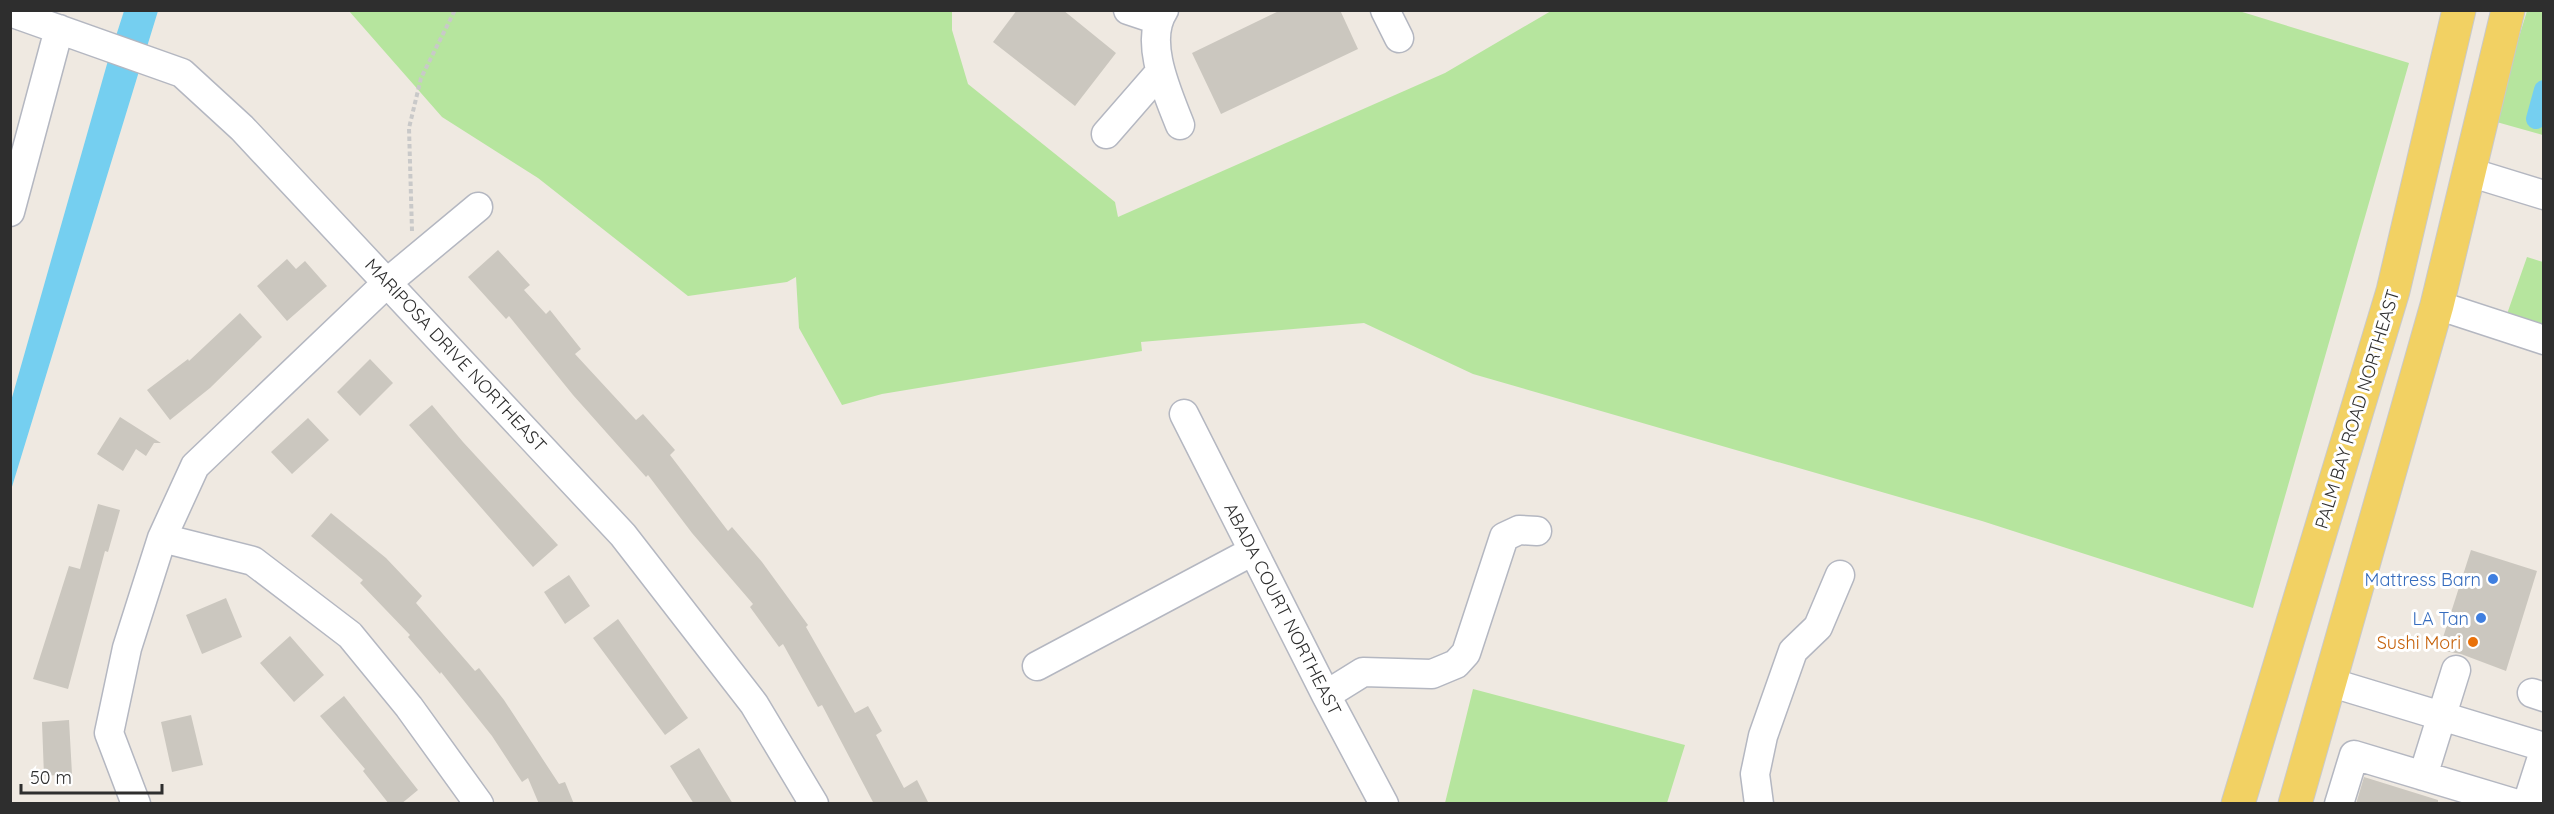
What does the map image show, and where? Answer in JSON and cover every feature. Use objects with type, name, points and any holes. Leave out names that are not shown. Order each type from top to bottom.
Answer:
[{"type":"main road","name":"PALM BAY ROAD NORTHEAST","points":[[2238,804],[2393,291],[2459,10]]},
{"type":"main road","points":[[2295,804],[2437,305],[2508,10]]},
{"type":"main road","points":[[2393,291],[2437,305]]},
{"type":"street","points":[[1128,10],[1161,15],[1160,72],[1180,125]]},
{"type":"street","points":[[1385,10],[1399,38]]},
{"type":"street","name":"MARIPOSA DRIVE NORTHEAST","points":[[10,12],[182,73],[242,128],[389,281],[623,535],[754,704],[814,804]]},
{"type":"street","points":[[10,212],[59,29]]},
{"type":"street","points":[[1106,134],[1160,72]]},
{"type":"street","points":[[2469,172],[2544,195]]},
{"type":"street","points":[[136,804],[110,733],[127,648],[162,538],[195,466],[389,281],[478,207]]},
{"type":"street","points":[[2437,305],[2544,340]]},
{"type":"street","name":"ABADA COURT NORTHEAST","points":[[1184,414],[1326,695],[1384,804]]},
{"type":"street","points":[[1326,695],[1363,672],[1432,674],[1456,664],[1466,652],[1504,537],[1519,530],[1537,531]]},
{"type":"street","points":[[162,538],[253,561],[350,635],[408,707],[479,804]]},
{"type":"street","points":[[1037,666],[1253,551]]},
{"type":"street","points":[[1759,804],[1755,774],[1763,736],[1793,651],[1818,627],[1840,575]]},
{"type":"street","points":[[2423,776],[2456,670]]},
{"type":"street","points":[[2329,682],[2441,715],[2544,749],[2528,804]]},
{"type":"street","points":[[2339,804],[2354,755],[2517,804]]},
{"type":"path","points":[[408,242],[412,232],[409,128],[421,78],[455,10]]},
{"type":"green space","points":[[349,11],[952,11],[952,30],[968,84],[1115,202],[1118,217],[1445,73],[1551,11],[2239,11],[2409,63],[2253,608],[1982,521],[1473,374],[1364,323],[1141,342],[1142,351],[882,394],[842,405],[799,328],[796,277],[787,282],[688,296],[538,178],[442,117]]},
{"type":"green space","points":[[2527,11],[2543,11],[2543,135],[2493,121]]},
{"type":"green space","points":[[2527,257],[2543,262],[2543,326],[2507,314]]},
{"type":"green space","points":[[1473,689],[1685,745],[1667,803],[1445,803]]},
{"type":"water","points":[[124,11],[158,11],[146,50],[115,39]]},
{"type":"water","points":[[109,57],[140,68],[11,490],[11,401]]},
{"type":"building","points":[[1017,10],[1063,10],[1116,53],[1075,106],[993,42]]},
{"type":"building","points":[[1281,10],[1340,10],[1358,49],[1221,114],[1192,53]]},
{"type":"building","points":[[498,250],[530,285],[524,290],[546,314],[550,310],[581,349],[575,354],[636,420],[643,414],[675,450],[670,455],[728,531],[732,527],[762,562],[808,625],[806,627],[855,713],[868,706],[882,731],[876,735],[904,788],[917,780],[929,804],[874,804],[822,705],[818,707],[783,644],[779,647],[750,607],[753,604],[692,533],[648,475],[646,477],[573,395],[509,316],[506,319],[468,277]]},
{"type":"building","points":[[287,259],[296,269],[305,261],[327,286],[287,321],[257,286]]},
{"type":"building","points":[[240,313],[262,337],[210,388],[170,420],[147,390],[188,359],[189,361]]},
{"type":"building","points":[[370,359],[393,383],[360,416],[337,392]]},
{"type":"building","points":[[432,405],[558,545],[533,567],[409,425]]},
{"type":"building","points":[[120,417],[161,443],[154,443],[146,456],[136,449],[123,471],[97,454]]},
{"type":"building","points":[[308,418],[329,440],[292,474],[271,452]]},
{"type":"building","points":[[98,504],[120,510],[108,552],[105,551],[68,689],[33,679],[69,566],[80,569]]},
{"type":"building","points":[[331,513],[386,558],[422,596],[416,603],[475,671],[479,668],[504,700],[559,784],[565,782],[574,804],[539,804],[528,778],[522,782],[492,736],[441,672],[440,674],[408,637],[410,635],[360,583],[363,580],[311,536]]},
{"type":"building","points":[[2471,550],[2537,571],[2506,671],[2461,654],[2439,650]]},
{"type":"building","points":[[569,575],[590,606],[565,624],[544,592]]},
{"type":"building","points":[[226,598],[242,637],[202,654],[186,615]]},
{"type":"building","points":[[618,619],[688,718],[665,735],[593,638]]},
{"type":"building","points":[[290,636],[324,675],[294,702],[260,663]]},
{"type":"building","points":[[344,696],[418,790],[401,804],[389,804],[363,771],[365,769],[320,716]]},
{"type":"building","points":[[191,715],[203,765],[172,772],[161,722]]},
{"type":"building","points":[[69,720],[72,774],[44,776],[42,722]]},
{"type":"building","points":[[699,748],[733,804],[694,804],[670,766]]},
{"type":"building","points":[[2364,777],[2438,800],[2438,804],[2356,804]]},
{"type":"waterway","points":[[2536,119],[2544,90]]},
{"type":"place","name":"Mattress Barn","points":[[2493,579]]},
{"type":"place","name":"LA Tan","points":[[2481,618]]},
{"type":"place","name":"Sushi Mori","points":[[2473,642]]}]
